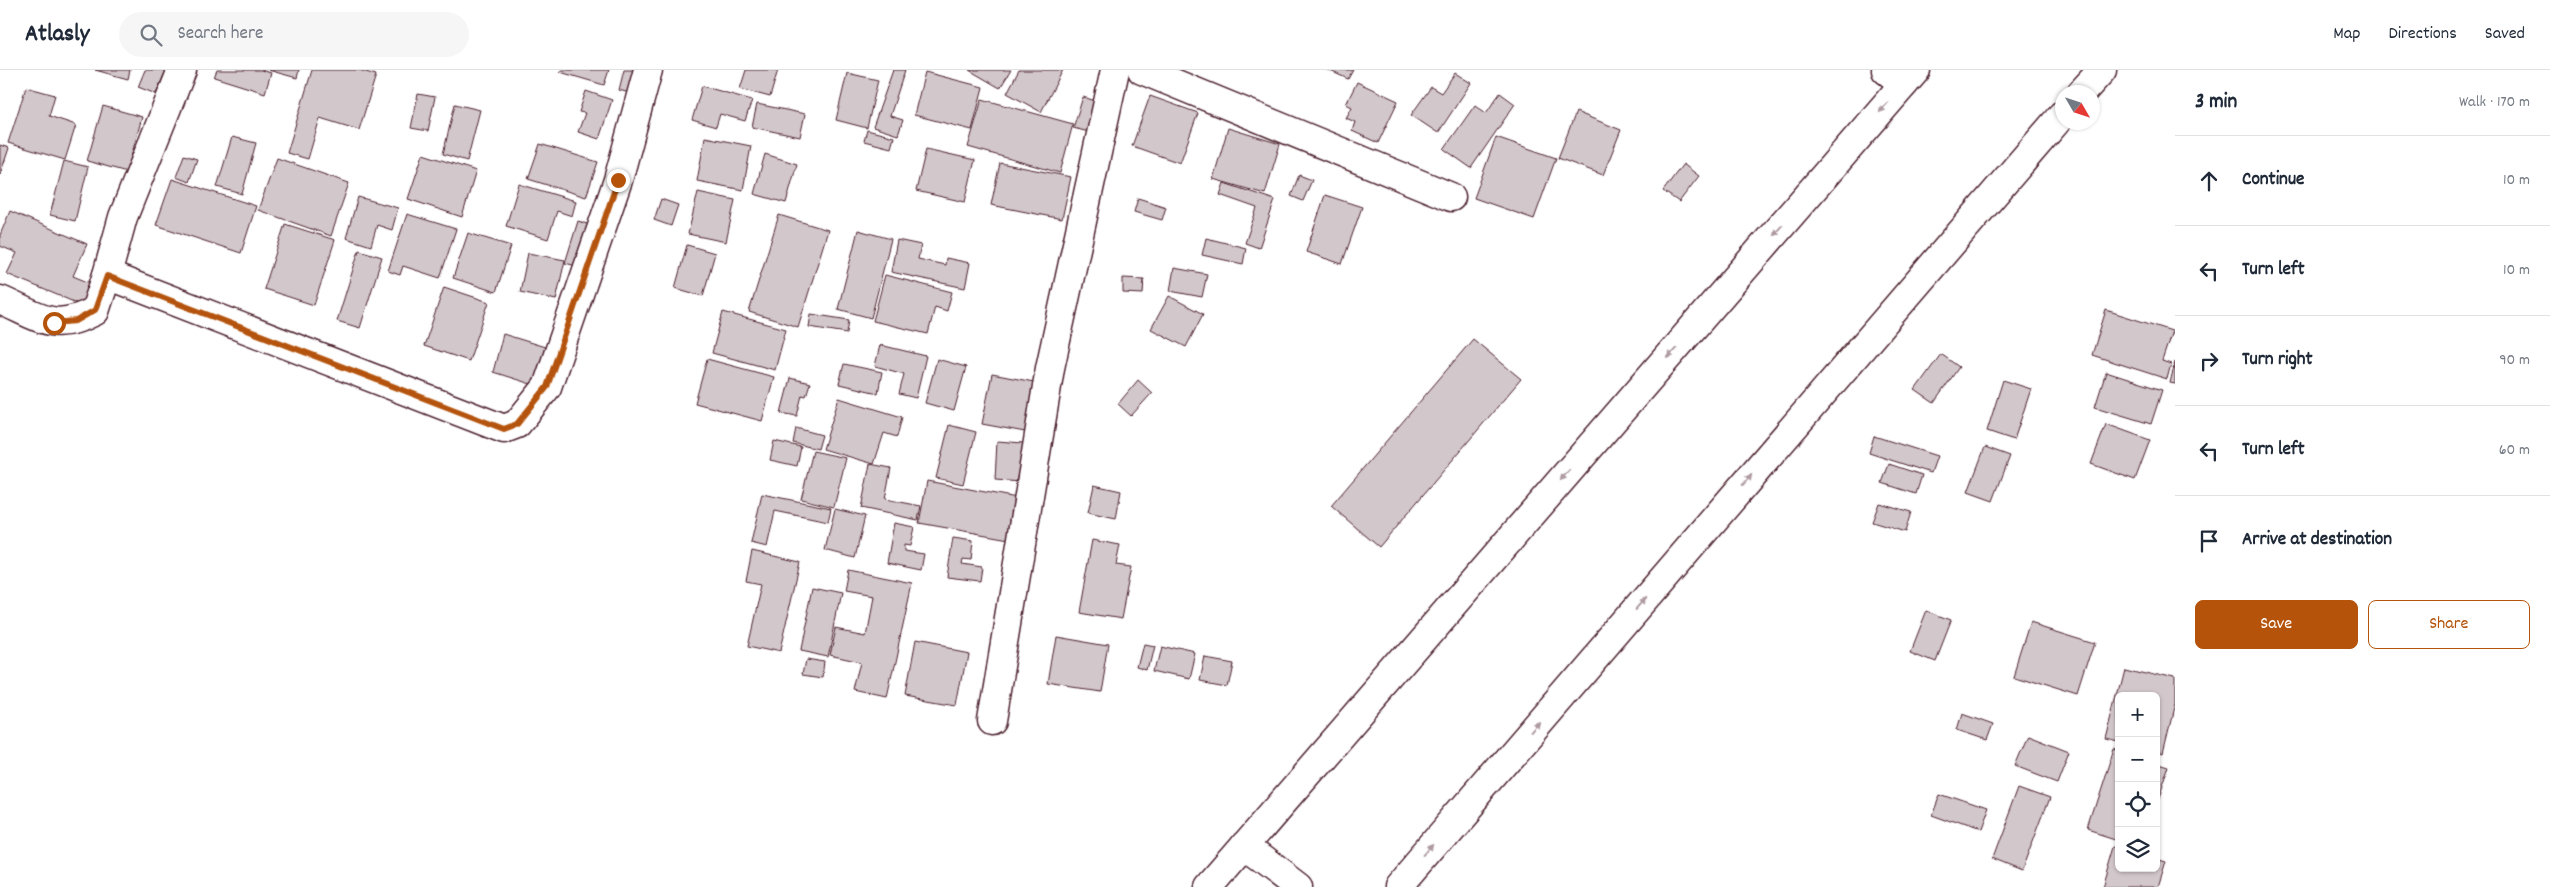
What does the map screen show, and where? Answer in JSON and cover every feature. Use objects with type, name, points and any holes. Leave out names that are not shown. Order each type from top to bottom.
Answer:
[{"type":"street","points":[[0,300],[54,323],[76,321],[95,310],[107,276],[123,217],[182,70]]},
{"type":"street","points":[[107,276],[504,429],[517,424],[547,387],[618,180],[648,70]]},
{"type":"street","points":[[992,721],[1050,368],[1115,70]]},
{"type":"street","points":[[1142,70],[1451,197]]},
{"type":"street","points":[[2088,85],[2102,70]]},
{"type":"street","points":[[1209,887],[1902,75]]},
{"type":"street","points":[[1398,887],[2055,123]]},
{"type":"street","points":[[1244,846],[1298,887]]},
{"type":"building","points":[[95,70],[130,70],[128,79]]},
{"type":"building","points":[[145,70],[166,70],[156,94],[138,87]]},
{"type":"building","points":[[217,70],[261,70],[271,73],[265,93],[214,77]]},
{"type":"building","points":[[268,70],[299,70],[297,78]]},
{"type":"building","points":[[312,70],[359,70],[376,75],[359,130],[320,118],[308,159],[287,153]]},
{"type":"building","points":[[561,70],[609,70],[604,85],[560,72]]},
{"type":"building","points":[[624,70],[644,70],[636,95],[619,90]]},
{"type":"building","points":[[746,70],[778,70],[770,97],[740,89]]},
{"type":"building","points":[[893,70],[905,70],[890,116],[903,120],[898,135],[873,127]]},
{"type":"building","points":[[969,70],[1011,70],[1000,88]]},
{"type":"building","points":[[1019,70],[1063,70],[1041,112],[1007,93]]},
{"type":"building","points":[[1328,70],[1353,70],[1348,79]]},
{"type":"building","points":[[925,72],[983,87],[972,130],[914,115]]},
{"type":"building","points":[[847,73],[878,80],[867,128],[836,120]]},
{"type":"building","points":[[1455,73],[1471,83],[1438,133],[1411,115],[1431,87],[1441,93]]},
{"type":"building","points":[[1357,82],[1398,101],[1378,143],[1352,131],[1355,122],[1346,118],[1352,107],[1346,104]]},
{"type":"building","points":[[702,86],[752,100],[745,121],[720,114],[716,127],[692,120]]},
{"type":"building","points":[[26,87],[55,95],[49,116],[76,125],[65,160],[8,143]]},
{"type":"building","points":[[586,91],[612,100],[599,139],[578,132],[585,113],[579,112]]},
{"type":"building","points":[[1500,93],[1515,104],[1471,168],[1444,149],[1475,105],[1486,113]]},
{"type":"building","points":[[418,94],[435,97],[428,131],[411,128]]},
{"type":"building","points":[[1150,96],[1198,113],[1180,163],[1132,146]]},
{"type":"building","points":[[1083,97],[1099,102],[1089,132],[1073,128]]},
{"type":"building","points":[[982,99],[1073,124],[1060,173],[968,147]]},
{"type":"building","points":[[455,104],[480,110],[467,161],[443,154]]},
{"type":"building","points":[[757,104],[805,114],[800,137],[752,127]]},
{"type":"building","points":[[103,106],[142,117],[127,172],[87,161]]},
{"type":"building","points":[[1576,112],[1621,130],[1603,175],[1558,158]]},
{"type":"building","points":[[1228,128],[1280,144],[1265,194],[1213,179]]},
{"type":"building","points":[[867,130],[894,137],[891,148],[864,141]]},
{"type":"building","points":[[232,137],[256,143],[242,194],[217,187]]},
{"type":"building","points":[[705,137],[751,146],[743,190],[697,181]]},
{"type":"building","points":[[1496,137],[1556,158],[1534,219],[1474,198]]},
{"type":"building","points":[[540,144],[598,162],[586,197],[528,179]]},
{"type":"building","points":[[0,145],[9,148],[0,175]]},
{"type":"building","points":[[926,149],[975,160],[965,202],[916,191]]},
{"type":"building","points":[[423,154],[476,171],[462,217],[408,199]]},
{"type":"building","points":[[765,154],[797,164],[786,203],[754,194]]},
{"type":"building","points":[[184,155],[197,159],[189,182],[176,177]]},
{"type":"building","points":[[277,158],[349,183],[331,236],[258,210]]},
{"type":"building","points":[[64,161],[88,167],[75,221],[50,215]]},
{"type":"building","points":[[1000,163],[1071,177],[1062,219],[991,205]]},
{"type":"building","points":[[1683,164],[1699,176],[1679,202],[1663,191]]},
{"type":"building","points":[[1299,175],[1312,180],[1303,201],[1291,196]]},
{"type":"building","points":[[172,179],[256,206],[241,253],[156,225]]},
{"type":"building","points":[[1224,183],[1275,200],[1259,248],[1245,243],[1257,208],[1220,195]]},
{"type":"building","points":[[519,184],[576,201],[572,216],[557,211],[548,239],[506,226]]},
{"type":"building","points":[[698,192],[735,200],[726,242],[688,234]]},
{"type":"building","points":[[1325,195],[1362,207],[1342,264],[1306,252]]},
{"type":"building","points":[[358,197],[398,208],[392,230],[377,225],[371,246],[346,238]]},
{"type":"building","points":[[1138,198],[1166,207],[1162,220],[1134,212]]},
{"type":"building","points":[[661,199],[678,205],[671,226],[654,220]]},
{"type":"building","points":[[10,211],[87,244],[73,276],[90,283],[81,305],[7,274],[17,253],[0,246],[0,235]]},
{"type":"building","points":[[407,214],[456,229],[440,278],[403,266],[400,275],[388,271]]},
{"type":"building","points":[[779,215],[828,230],[798,327],[749,312]]},
{"type":"building","points":[[578,221],[593,226],[580,267],[565,263]]},
{"type":"building","points":[[285,224],[335,240],[314,305],[264,289]]},
{"type":"building","points":[[858,230],[891,239],[871,318],[838,309]]},
{"type":"building","points":[[468,233],[511,246],[496,292],[453,278]]},
{"type":"building","points":[[1206,238],[1246,248],[1243,264],[1202,255]]},
{"type":"building","points":[[897,240],[921,245],[918,259],[945,265],[946,258],[970,263],[965,288],[891,272]]},
{"type":"building","points":[[687,245],[715,253],[703,296],[675,288]]},
{"type":"building","points":[[359,250],[382,257],[360,328],[337,321]]},
{"type":"building","points":[[528,253],[565,260],[556,300],[520,292]]},
{"type":"building","points":[[1174,268],[1207,274],[1202,297],[1170,291]]},
{"type":"building","points":[[885,275],[952,292],[947,311],[935,307],[928,334],[873,321]]},
{"type":"building","points":[[1123,278],[1144,279],[1143,294],[1123,293]]},
{"type":"building","points":[[444,287],[489,302],[469,361],[424,346]]},
{"type":"building","points":[[1169,296],[1203,314],[1186,347],[1151,329]]},
{"type":"building","points":[[2106,310],[2172,331],[2162,361],[2171,364],[2167,379],[2092,355]]},
{"type":"building","points":[[723,312],[786,329],[775,370],[712,353]]},
{"type":"building","points":[[811,314],[849,320],[847,333],[809,327]]},
{"type":"building","points":[[503,334],[545,347],[534,385],[493,372]]},
{"type":"building","points":[[1473,339],[1521,379],[1379,547],[1331,506]]},
{"type":"building","points":[[880,345],[926,356],[916,398],[899,394],[904,374],[875,366]]},
{"type":"building","points":[[1941,354],[1959,367],[1934,403],[1915,390]]},
{"type":"building","points":[[707,359],[774,377],[762,421],[695,403]]},
{"type":"building","points":[[937,359],[966,367],[954,411],[925,403]]},
{"type":"building","points":[[2175,362],[2175,384],[2170,383]]},
{"type":"building","points":[[844,364],[882,372],[878,393],[839,384]]},
{"type":"building","points":[[2106,372],[2162,390],[2151,424],[2095,407]]},
{"type":"building","points":[[992,374],[1034,382],[1025,432],[982,424]]},
{"type":"building","points":[[790,378],[810,383],[806,396],[802,395],[797,416],[781,413]]},
{"type":"building","points":[[1138,380],[1152,393],[1131,416],[1118,404]]},
{"type":"building","points":[[2003,380],[2031,389],[2014,440],[1987,431]]},
{"type":"building","points":[[839,398],[902,417],[897,437],[884,433],[874,464],[823,449]]},
{"type":"building","points":[[2106,424],[2150,440],[2135,480],[2091,464]]},
{"type":"building","points":[[949,425],[976,432],[963,484],[936,478]]},
{"type":"building","points":[[796,428],[822,435],[818,449],[793,443]]},
{"type":"building","points":[[1874,436],[1937,456],[1931,473],[1869,453]]},
{"type":"building","points":[[774,441],[801,447],[797,466],[770,460]]},
{"type":"building","points":[[997,441],[1023,443],[1021,482],[995,480]]},
{"type":"building","points":[[1985,447],[2010,456],[1993,501],[1968,492]]},
{"type":"building","points":[[813,451],[846,458],[834,507],[801,499]]},
{"type":"building","points":[[870,464],[891,468],[885,499],[921,506],[918,520],[861,508]]},
{"type":"building","points":[[1889,464],[1922,475],[1916,494],[1882,483]]},
{"type":"building","points":[[927,481],[1017,498],[1009,539],[919,523]]},
{"type":"building","points":[[1094,485],[1121,491],[1116,519],[1088,513]]},
{"type":"building","points":[[762,494],[831,508],[828,522],[775,511],[767,547],[751,543]]},
{"type":"building","points":[[1879,503],[1911,512],[1905,532],[1872,522]]},
{"type":"building","points":[[835,509],[865,516],[855,558],[825,550]]},
{"type":"building","points":[[894,523],[914,527],[910,546],[904,545],[904,551],[924,554],[921,570],[887,563]]},
{"type":"building","points":[[953,538],[973,541],[971,560],[963,559],[962,564],[982,567],[980,581],[947,577]]},
{"type":"building","points":[[1092,540],[1120,545],[1116,565],[1131,567],[1121,619],[1079,612]]},
{"type":"building","points":[[752,551],[800,562],[779,653],[747,646],[761,584],[746,581]]},
{"type":"building","points":[[848,570],[912,583],[887,699],[855,692],[862,662],[830,655],[836,627],[865,633],[872,596],[844,591]]},
{"type":"building","points":[[812,587],[841,593],[828,657],[799,651]]},
{"type":"building","points":[[1926,610],[1951,620],[1935,661],[1910,651]]},
{"type":"building","points":[[2031,622],[2095,642],[2078,696],[2014,676]]},
{"type":"building","points":[[1056,635],[1108,644],[1100,692],[1048,684]]},
{"type":"building","points":[[915,642],[967,652],[957,705],[905,696]]},
{"type":"building","points":[[1143,643],[1153,645],[1147,670],[1137,667]]},
{"type":"building","points":[[1160,646],[1195,654],[1189,679],[1154,671]]},
{"type":"building","points":[[1205,656],[1232,661],[1227,685],[1200,680]]},
{"type":"building","points":[[806,659],[825,662],[823,677],[803,674]]},
{"type":"building","points":[[2124,667],[2175,679],[2175,704],[2163,753],[2160,752],[2160,692],[2118,692]]},
{"type":"building","points":[[2115,703],[2115,741],[2106,739]]},
{"type":"building","points":[[1962,713],[1993,724],[1987,740],[1957,730]]},
{"type":"building","points":[[2028,735],[2069,751],[2057,782],[2015,766]]},
{"type":"building","points":[[2114,749],[2115,839],[2088,830]]},
{"type":"building","points":[[2160,764],[2169,767],[2160,793]]},
{"type":"building","points":[[2019,786],[2050,797],[2022,871],[1992,859]]},
{"type":"building","points":[[1939,794],[1986,810],[1978,832],[1931,815]]},
{"type":"building","points":[[2115,846],[2115,872],[2160,872],[2160,859],[2166,861],[2158,887],[2103,887]]},
{"type":"route","points":[[54,323],[76,321],[95,310],[107,276],[504,429],[517,424],[547,387],[618,180]]}]
